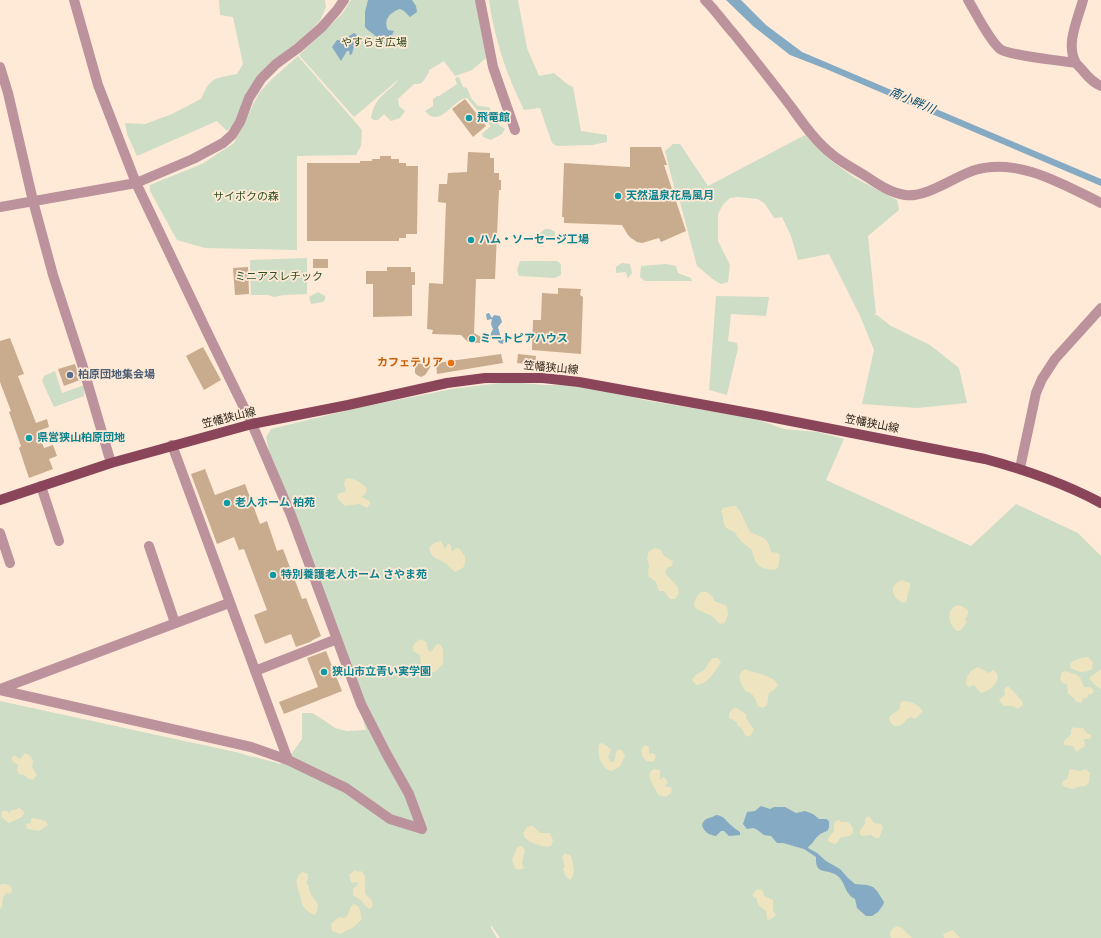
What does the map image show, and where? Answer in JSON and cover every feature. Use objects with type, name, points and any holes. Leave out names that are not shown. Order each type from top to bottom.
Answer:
[{"type":"main road","name":"笠幡狭山線","points":[[0,500],[111,463],[252,424],[465,380],[486,378],[543,378],[579,382],[783,419],[978,457],[1020,468],[1052,480],[1101,503]]},
{"type":"street","points":[[0,690],[251,747],[288,760],[346,788],[390,818],[422,829],[409,794],[361,704],[291,515],[252,424],[136,183],[98,85],[74,0]]},
{"type":"street","points":[[0,207],[136,183],[193,159],[223,143],[232,135],[240,122],[248,98],[261,79],[276,64],[298,48],[322,27],[344,0]]},
{"type":"street","points":[[480,0],[493,68],[515,130]]},
{"type":"street","points":[[705,0],[753,58],[811,134],[833,156],[895,193],[906,195],[922,193],[975,170],[995,166],[1018,169],[1044,176],[1101,203]]},
{"type":"street","points":[[968,0],[986,31],[1001,50],[1021,55],[1076,63]]},
{"type":"street","points":[[1083,0],[1073,39],[1072,51],[1076,63],[1101,86]]},
{"type":"street","points":[[0,67],[53,275],[82,364],[111,463]]},
{"type":"street","points":[[1020,468],[1036,393],[1042,379],[1055,359],[1101,308]]},
{"type":"street","points":[[172,445],[288,760]]},
{"type":"street","points":[[41,486],[59,541]]},
{"type":"street","points":[[0,533],[10,562]]},
{"type":"street","points":[[148,546],[175,623]]},
{"type":"street","points":[[0,690],[229,603]]},
{"type":"street","points":[[255,671],[337,639]]},
{"type":"green space","points":[[219,0],[325,0],[326,7],[320,21],[301,39],[269,64],[234,124],[227,131],[217,121],[137,156],[127,134],[125,123],[145,124],[172,114],[201,99],[208,86],[214,80],[237,74],[243,64],[233,17],[220,15]]},
{"type":"green space","name":"やすらぎ広場","points":[[351,0],[476,0],[486,58],[472,70],[455,76],[444,61],[429,70],[425,79],[420,84],[414,84],[398,99],[399,106],[405,111],[400,118],[391,121],[384,114],[378,120],[371,118],[376,104],[399,79],[354,117],[299,55],[342,14]]},
{"type":"green space","points":[[489,0],[518,0],[527,48],[539,76],[554,73],[573,87],[581,131],[607,135],[607,142],[592,145],[557,146],[552,143],[540,108],[524,110],[512,84],[502,56],[494,28]]},
{"type":"green space","name":"サイボクの森","points":[[298,56],[362,130],[361,146],[356,155],[297,156],[297,250],[205,248],[177,240],[150,191],[150,185],[202,164],[234,143],[259,93],[272,79]]},
{"type":"green space","points":[[459,77],[463,87],[467,88],[471,98],[478,106],[489,107],[499,125],[505,129],[502,134],[491,140],[483,137],[482,134],[490,127],[490,125],[467,98],[462,99],[447,112],[436,117],[431,116],[425,111],[433,106],[433,99],[457,84],[455,79]]},
{"type":"green space","points":[[805,135],[829,159],[855,178],[897,200],[899,210],[868,236],[876,314],[873,315],[877,315],[891,326],[930,345],[959,368],[967,403],[917,408],[862,404],[874,350],[860,316],[829,254],[798,260],[791,236],[782,217],[774,218],[765,204],[758,199],[738,197],[730,198],[722,206],[718,214],[718,241],[730,265],[728,282],[721,284],[697,266],[665,151],[673,144],[680,144],[708,186]]},
{"type":"green space","points":[[545,229],[550,229],[555,232],[555,237],[553,240],[540,240],[539,234]]},
{"type":"green space","name":"ミニアスレチック","points":[[307,258],[307,294],[274,297],[268,295],[251,295],[250,260]]},
{"type":"green space","points":[[520,261],[557,261],[561,264],[561,275],[555,278],[519,276],[517,270]]},
{"type":"green space","points":[[622,263],[630,264],[632,273],[628,278],[626,272],[616,273],[616,267]]},
{"type":"green space","points":[[666,264],[676,266],[678,273],[691,278],[692,281],[645,281],[640,277],[641,266]]},
{"type":"green space","points":[[318,292],[325,296],[325,300],[323,302],[311,304],[309,297]]},
{"type":"green space","points":[[716,296],[769,297],[766,316],[731,314],[728,341],[737,343],[738,348],[727,395],[709,390]]},
{"type":"green space","points":[[55,371],[62,393],[85,385],[84,396],[54,407],[42,381],[44,376]]},
{"type":"green space","points":[[508,382],[569,385],[621,394],[644,400],[746,417],[784,429],[818,432],[844,439],[826,480],[971,546],[1016,504],[1078,533],[1101,556],[1101,938],[500,938],[491,925],[491,928],[497,938],[0,938],[0,701],[240,753],[280,764],[292,753],[302,739],[302,713],[312,713],[335,728],[347,731],[366,730],[270,455],[266,437],[271,429],[357,408],[452,389]]},
{"type":"sand","points":[[348,478],[359,482],[367,489],[366,493],[362,497],[369,501],[370,504],[367,508],[359,504],[345,506],[338,499],[337,496],[339,493],[345,492],[345,480]]},
{"type":"sand","points":[[736,506],[740,511],[750,532],[764,538],[770,547],[771,552],[778,553],[780,556],[778,567],[775,570],[765,569],[756,563],[752,550],[742,542],[735,532],[725,526],[721,512],[723,508]]},
{"type":"sand","points":[[441,541],[445,549],[450,543],[452,551],[459,548],[465,557],[465,564],[463,568],[455,572],[431,554],[429,548],[431,545]]},
{"type":"sand","points":[[655,548],[661,550],[664,556],[673,561],[672,566],[667,568],[665,573],[678,587],[679,593],[675,599],[670,599],[664,591],[659,591],[656,582],[649,577],[647,558],[649,551]]},
{"type":"sand","points":[[902,580],[910,583],[907,600],[904,603],[896,598],[893,592],[895,585]]},
{"type":"sand","points":[[701,592],[707,592],[713,597],[714,601],[727,606],[728,615],[725,623],[720,624],[712,616],[694,607],[694,602]]},
{"type":"sand","points":[[958,605],[968,610],[965,620],[967,622],[960,631],[957,631],[954,628],[949,617],[951,610]]},
{"type":"sand","points":[[421,639],[426,642],[428,650],[431,652],[437,644],[441,645],[443,650],[443,664],[435,672],[426,672],[421,665],[420,655],[413,651],[413,646]]},
{"type":"sand","points":[[1088,657],[1093,662],[1092,669],[1087,672],[1081,672],[1071,668],[1070,664],[1073,661]]},
{"type":"sand","points":[[713,658],[718,658],[721,663],[708,680],[696,685],[692,680],[693,678],[705,669]]},
{"type":"sand","points":[[978,667],[989,673],[993,670],[998,676],[992,687],[981,693],[974,685],[969,687],[966,685],[969,673]]},
{"type":"sand","points":[[745,669],[768,676],[778,685],[769,693],[767,705],[763,708],[758,706],[754,696],[745,691],[742,685],[740,674]]},
{"type":"sand","points":[[1101,669],[1101,690],[1089,678]]},
{"type":"sand","points":[[1065,671],[1078,676],[1084,687],[1089,687],[1094,691],[1092,694],[1088,695],[1087,698],[1084,698],[1081,703],[1075,701],[1074,698],[1068,694],[1067,684],[1062,683],[1060,678],[1062,672]]},
{"type":"sand","points":[[1008,686],[1022,701],[1023,705],[1018,709],[1012,706],[1004,706],[999,699],[1005,695],[1004,691]]},
{"type":"sand","points":[[902,701],[914,703],[923,711],[915,719],[911,717],[908,718],[903,724],[894,726],[889,718],[900,708],[900,703]]},
{"type":"sand","points":[[735,707],[746,714],[747,720],[754,729],[750,737],[745,735],[741,728],[737,725],[737,722],[729,718],[729,713]]},
{"type":"sand","points":[[1074,727],[1083,728],[1091,735],[1090,739],[1084,739],[1085,746],[1076,752],[1073,746],[1064,745],[1064,741],[1071,734],[1071,730]]},
{"type":"sand","points":[[602,743],[611,750],[608,757],[611,762],[614,762],[618,749],[622,750],[625,756],[620,766],[612,771],[605,768],[599,757],[598,748],[599,744]]},
{"type":"sand","points":[[645,745],[649,747],[649,754],[655,754],[656,758],[653,762],[646,761],[642,756],[641,750]]},
{"type":"sand","points":[[25,753],[33,760],[32,767],[37,775],[33,780],[19,774],[17,771],[18,765],[11,759],[14,755],[20,759]]},
{"type":"sand","points":[[654,769],[660,770],[660,780],[663,777],[665,778],[668,783],[665,785],[666,787],[672,788],[671,793],[666,797],[658,795],[651,781],[650,774]]},
{"type":"sand","points":[[1070,769],[1080,771],[1086,769],[1090,773],[1089,782],[1086,786],[1073,789],[1065,787],[1062,784],[1063,781],[1067,779]]},
{"type":"sand","points":[[19,807],[25,813],[22,817],[9,823],[1,817],[2,811],[7,811],[10,813],[11,810],[18,809]]},
{"type":"sand","points":[[869,816],[874,823],[881,824],[883,828],[879,838],[871,835],[862,836],[860,834],[860,830],[865,824],[865,818]]},
{"type":"sand","points":[[34,818],[46,821],[48,825],[39,831],[27,829],[26,824],[31,823],[31,819]]},
{"type":"sand","points":[[839,820],[842,822],[848,822],[853,828],[853,833],[850,836],[841,837],[837,843],[834,844],[828,841],[828,838],[834,831],[834,824]]},
{"type":"sand","points":[[532,825],[540,833],[550,833],[553,840],[551,846],[538,845],[525,838],[523,833],[526,828]]},
{"type":"sand","points":[[522,846],[525,850],[522,863],[524,868],[518,869],[515,868],[512,860],[517,847]]},
{"type":"sand","points":[[565,853],[571,856],[573,866],[574,872],[570,880],[566,877],[563,869],[565,866],[562,857]]},
{"type":"sand","points":[[355,870],[358,872],[361,871],[365,876],[365,894],[373,903],[370,909],[353,895],[353,888],[357,886],[358,882],[351,882],[349,875]]},
{"type":"sand","points":[[303,872],[308,874],[306,883],[311,895],[318,904],[318,910],[314,915],[307,911],[303,906],[298,889],[297,879]]},
{"type":"sand","points":[[7,884],[11,887],[12,891],[10,894],[6,893],[3,897],[2,907],[0,909],[0,885]]},
{"type":"sand","points":[[760,889],[763,891],[764,896],[773,900],[773,910],[776,915],[769,920],[767,919],[766,911],[759,905],[757,899],[752,896],[756,890]]},
{"type":"sand","points":[[354,904],[359,907],[362,919],[354,927],[340,934],[332,931],[331,924],[339,917],[345,918]]},
{"type":"sand","points":[[897,926],[902,928],[912,938],[891,938],[890,933],[892,929]]},
{"type":"sand","points":[[953,930],[960,938],[944,938],[943,934]]},
{"type":"water","points":[[368,0],[412,0],[416,6],[417,12],[410,17],[400,9],[390,14],[386,23],[388,30],[394,31],[392,35],[395,39],[383,44],[365,27],[365,12]]},
{"type":"water","name":"南小畔川","points":[[726,0],[741,0],[766,25],[802,52],[1101,179],[1101,186],[790,55],[753,26]]},
{"type":"water","points":[[354,33],[357,35],[352,54],[350,55],[349,51],[347,51],[341,61],[332,47],[337,40],[347,41],[349,36]]},
{"type":"water","points":[[489,313],[492,318],[494,315],[500,316],[502,322],[498,327],[501,338],[504,340],[503,344],[499,343],[497,339],[491,340],[489,337],[493,329],[491,324],[492,319],[487,320],[486,314]]},
{"type":"water","points":[[761,806],[770,809],[774,807],[785,807],[796,813],[805,811],[813,814],[819,819],[826,819],[829,821],[828,830],[817,837],[808,848],[840,869],[855,884],[873,887],[884,902],[878,912],[872,916],[866,916],[857,908],[855,899],[849,895],[839,877],[831,872],[820,869],[816,863],[816,857],[804,849],[783,843],[777,843],[771,836],[764,835],[756,829],[747,829],[743,824],[747,812],[755,811]]},
{"type":"water","points":[[716,815],[723,818],[740,832],[740,835],[729,836],[724,831],[721,831],[716,836],[707,833],[702,825],[703,822],[706,819]]},
{"type":"building","name":"飛竜館","points":[[465,99],[486,126],[473,137],[452,109]]},
{"type":"building","name":"天然温泉花鳥風月","points":[[630,147],[661,147],[667,165],[664,165],[686,231],[661,242],[659,238],[642,243],[631,238],[622,225],[564,223],[564,217],[562,217],[564,163],[630,167]]},
{"type":"building","name":"ハム・ソーセージ工場","points":[[468,152],[490,153],[490,158],[494,158],[494,173],[499,173],[499,180],[501,180],[501,190],[499,190],[495,279],[476,279],[474,333],[481,337],[480,343],[468,342],[461,335],[432,334],[433,330],[427,329],[429,283],[443,284],[446,203],[438,202],[439,184],[447,184],[448,173],[467,172]]},
{"type":"building","points":[[380,156],[391,156],[391,159],[399,159],[399,163],[406,163],[406,166],[418,166],[417,234],[406,234],[406,238],[399,238],[399,241],[307,241],[307,163],[360,163],[360,161],[380,159]]},
{"type":"building","points":[[313,259],[328,259],[328,268],[313,268]]},
{"type":"building","points":[[248,267],[249,294],[235,295],[233,268]]},
{"type":"building","points":[[387,267],[411,267],[411,272],[415,272],[415,285],[412,285],[412,316],[373,317],[373,284],[366,284],[366,271],[387,271]]},
{"type":"building","points":[[558,288],[581,289],[580,295],[583,297],[581,354],[532,350],[533,320],[541,320],[542,293],[558,294]]},
{"type":"building","points":[[10,338],[24,374],[18,376],[36,423],[47,419],[49,427],[38,431],[44,448],[53,445],[57,456],[49,459],[53,469],[29,478],[19,448],[21,446],[9,412],[11,411],[0,382],[0,341]]},
{"type":"building","points":[[203,347],[221,380],[204,390],[186,356]]},
{"type":"building","points":[[501,354],[503,363],[437,374],[436,363]]},
{"type":"building","points":[[518,354],[536,356],[535,365],[517,363]]},
{"type":"building","points":[[419,363],[431,366],[425,375],[421,377],[415,373],[415,365]]},
{"type":"building","name":"柏原団地集会場","points":[[75,364],[80,380],[64,386],[58,369]]},
{"type":"building","points":[[205,469],[215,495],[245,484],[260,524],[267,521],[277,551],[283,549],[302,599],[306,598],[321,636],[296,647],[291,634],[265,644],[254,615],[267,610],[244,549],[239,550],[234,537],[217,544],[191,474]]},
{"type":"building","name":"狭山市立青い実学園","points":[[326,651],[342,691],[284,714],[279,702],[318,687],[307,658]]},
{"type":"place","name":"飛竜館","points":[[469,118]]},
{"type":"place","name":"天然温泉花鳥風月","points":[[618,196]]},
{"type":"place","name":"ハム・ソーセージ工場","points":[[471,240]]},
{"type":"place","name":"ミートピアハウス","points":[[472,339]]},
{"type":"place","name":"カフェテリア","points":[[451,363]]},
{"type":"place","name":"柏原団地集会場","points":[[70,375]]},
{"type":"place","name":"県営狭山柏原団地","points":[[29,438]]},
{"type":"place","name":"老人ホーム 柏苑","points":[[227,503]]},
{"type":"place","name":"特別養護老人ホーム さやま苑","points":[[273,575]]},
{"type":"place","name":"狭山市立青い実学園","points":[[324,672]]}]
